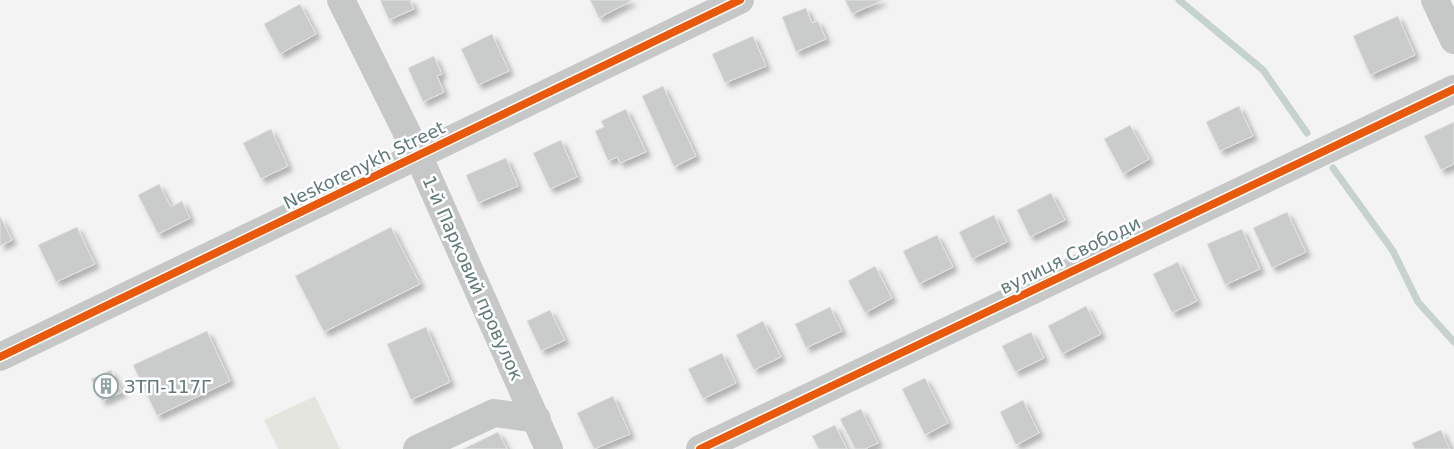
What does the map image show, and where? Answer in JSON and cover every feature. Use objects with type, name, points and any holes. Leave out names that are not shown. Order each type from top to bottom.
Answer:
[{"type":"street","name":"1-й Парковий провулок","points":[[341,0],[418,155],[549,449]]},
{"type":"street","name":"Neskorenykh Street","points":[[0,356],[740,0]]},
{"type":"street","points":[[1435,0],[1454,40]]},
{"type":"street","name":"вулиця Свободи","points":[[700,449],[1454,89]]},
{"type":"street","points":[[417,449],[494,413],[537,419]]},
{"type":"shaded area","points":[[315,396],[340,449],[278,449],[264,420]]},
{"type":"building","points":[[380,0],[412,0],[410,1],[414,9],[389,20]]},
{"type":"building","points":[[590,0],[631,0],[631,1],[599,18]]},
{"type":"building","points":[[845,0],[883,0],[852,14]]},
{"type":"building","points":[[300,4],[316,34],[280,54],[264,24]]},
{"type":"building","points":[[806,8],[812,23],[818,21],[826,39],[796,52],[782,17]]},
{"type":"building","points":[[1398,16],[1415,55],[1370,75],[1353,36]]},
{"type":"building","points":[[492,34],[509,71],[478,85],[461,49]]},
{"type":"building","points":[[753,36],[766,66],[725,83],[712,54]]},
{"type":"building","points":[[434,56],[442,74],[437,76],[444,92],[423,102],[408,68]]},
{"type":"building","points":[[663,86],[696,156],[674,167],[642,96]]},
{"type":"building","points":[[1239,106],[1253,136],[1220,151],[1206,122]]},
{"type":"building","points":[[626,109],[646,152],[620,163],[617,157],[608,161],[595,131],[604,127],[601,121]]},
{"type":"building","points":[[1454,122],[1454,164],[1441,170],[1424,136]]},
{"type":"building","points":[[1130,125],[1149,159],[1123,174],[1104,139]]},
{"type":"building","points":[[271,129],[288,166],[261,179],[243,143]]},
{"type":"building","points":[[561,140],[577,177],[550,189],[533,153]]},
{"type":"building","points":[[506,158],[518,186],[478,203],[466,175]]},
{"type":"building","points":[[159,184],[171,207],[182,201],[190,218],[158,234],[138,195]]},
{"type":"building","points":[[1051,193],[1065,220],[1030,237],[1017,210]]},
{"type":"building","points":[[1287,212],[1306,252],[1272,268],[1253,228]]},
{"type":"building","points":[[994,215],[1007,242],[972,259],[959,232]]},
{"type":"building","points":[[0,216],[12,240],[0,246]]},
{"type":"building","points":[[77,227],[95,264],[56,282],[38,245]]},
{"type":"building","points":[[391,227],[420,284],[324,332],[295,276]]},
{"type":"building","points":[[1242,229],[1260,269],[1225,285],[1207,244]]},
{"type":"building","points":[[937,235],[953,267],[919,284],[903,251]]},
{"type":"building","points":[[1178,262],[1197,301],[1172,313],[1153,274]]},
{"type":"building","points":[[875,266],[892,298],[865,313],[848,281]]},
{"type":"building","points":[[1086,306],[1101,334],[1062,354],[1048,326]]},
{"type":"building","points":[[830,307],[842,331],[806,348],[795,324]]},
{"type":"building","points":[[550,310],[565,340],[541,351],[527,321]]},
{"type":"building","points":[[763,321],[781,357],[754,370],[736,335]]},
{"type":"building","points":[[426,327],[450,382],[411,400],[387,344]]},
{"type":"building","points":[[207,331],[230,381],[157,416],[133,365]]},
{"type":"building","points":[[1031,332],[1044,358],[1015,372],[1002,346]]},
{"type":"building","points":[[722,353],[736,383],[703,399],[688,369]]},
{"type":"building","name":"ЗТП-117Г","points":[[111,370],[122,392],[102,401],[91,379]]},
{"type":"building","points":[[925,378],[948,423],[925,435],[902,389]]},
{"type":"building","points":[[613,396],[630,434],[594,449],[577,413]]},
{"type":"building","points":[[1023,400],[1039,433],[1016,445],[1000,412]]},
{"type":"building","points":[[861,409],[878,443],[865,449],[855,449],[840,419]]},
{"type":"building","points":[[835,425],[847,449],[819,449],[812,436]]},
{"type":"building","points":[[1441,430],[1450,449],[1415,449],[1412,443]]},
{"type":"building","points":[[498,432],[507,449],[463,449]]},
{"type":"waterway","points":[[1179,0],[1263,70],[1307,133]]},
{"type":"waterway","points":[[1333,168],[1393,251],[1418,302],[1454,342]]},
{"type":"cycle path","points":[[0,357],[740,0]]},
{"type":"cycle path","points":[[700,449],[1454,89]]},
{"type":"place","name":"ЗТП-117Г","points":[[106,386]]}]
